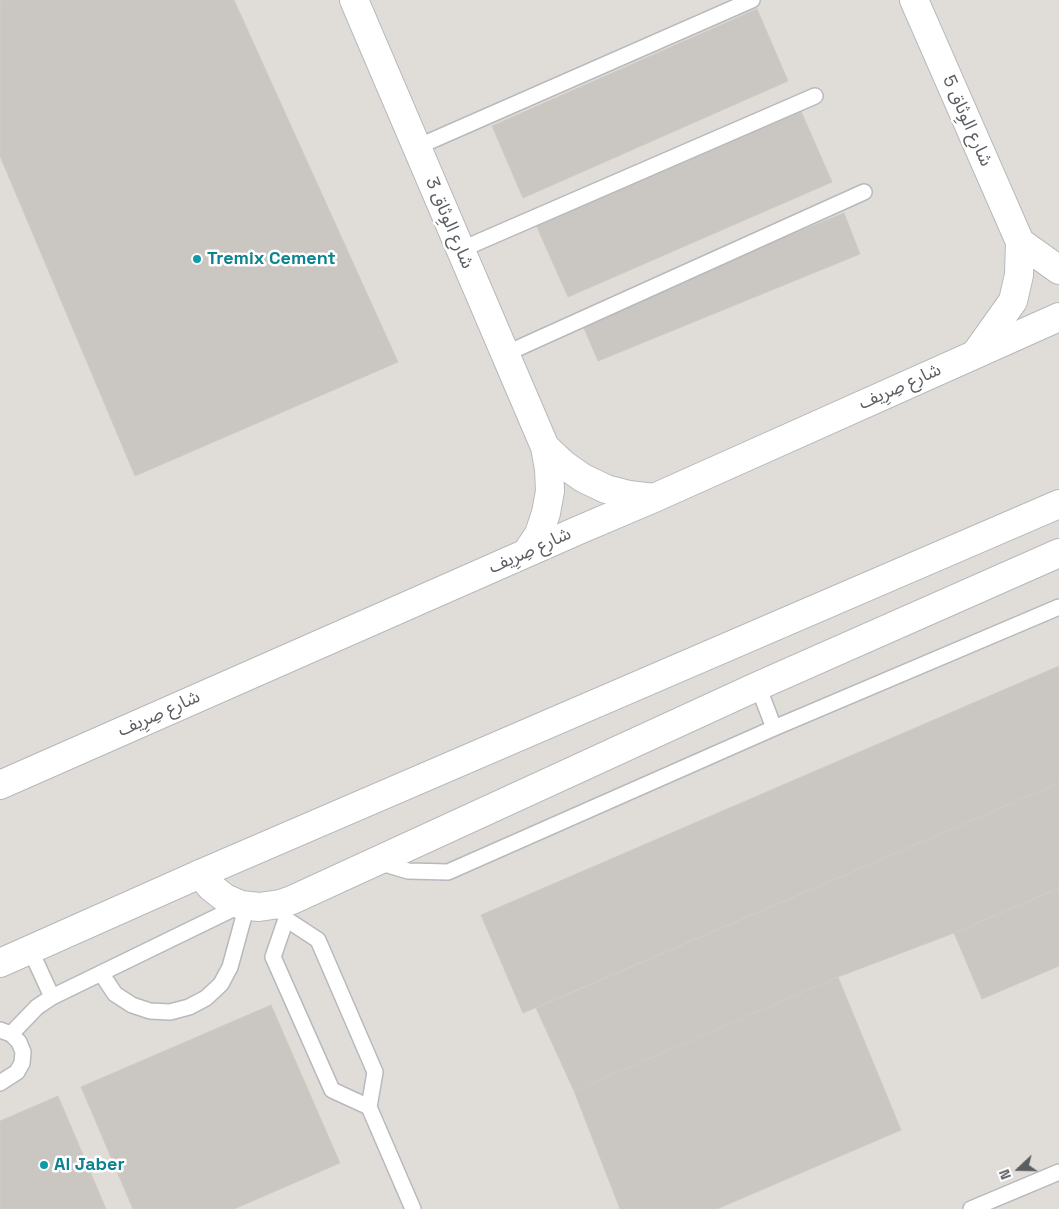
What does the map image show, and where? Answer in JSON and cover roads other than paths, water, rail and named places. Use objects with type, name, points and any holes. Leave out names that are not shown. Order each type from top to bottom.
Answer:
[{"type":"street","name":"شارع الوِثاق 3","points":[[354,0],[545,447],[550,469],[550,491],[546,512],[538,534],[527,552]]},
{"type":"street","name":"شارع الوِثاق 5","points":[[914,0],[1020,242],[1019,275],[1013,301],[976,353]]},
{"type":"street","points":[[1020,242],[1059,270]]},
{"type":"street","name":"شارع صِرِيف","points":[[0,785],[527,552],[654,498],[1059,317]]},
{"type":"street","name":"شارع الوِثاق 3","points":[[545,447],[563,464],[583,478],[629,495],[654,498]]},
{"type":"street","points":[[0,963],[200,874],[1059,504]]},
{"type":"street","points":[[200,874],[211,887],[225,898],[244,905],[283,912],[377,862],[758,686],[1059,554]]},
{"type":"lane","points":[[417,147],[752,0]]},
{"type":"lane","points":[[460,250],[816,96]]},
{"type":"lane","points":[[505,354],[864,192]]},
{"type":"lane","points":[[377,862],[408,871],[448,872],[774,728],[1059,607]]},
{"type":"lane","points":[[758,686],[774,728]]},
{"type":"lane","points":[[101,973],[115,994],[132,1005],[150,1011],[170,1012],[189,1007],[206,998],[220,984],[230,967],[244,905]]},
{"type":"lane","points":[[0,1083],[17,1072],[22,1063],[22,1052],[19,1042],[6,1032],[37,1007],[52,997],[244,905]]},
{"type":"lane","points":[[370,1107],[332,1090],[273,957],[283,912],[318,940],[375,1072],[370,1107],[413,1209]]},
{"type":"lane","points":[[30,949],[52,997]]},
{"type":"lane","points":[[971,1209],[1059,1172]]},
{"type":"place","name":"Tremix Cement","points":[[197,259]]},
{"type":"place","name":"Al Jaber","points":[[44,1165]]}]
